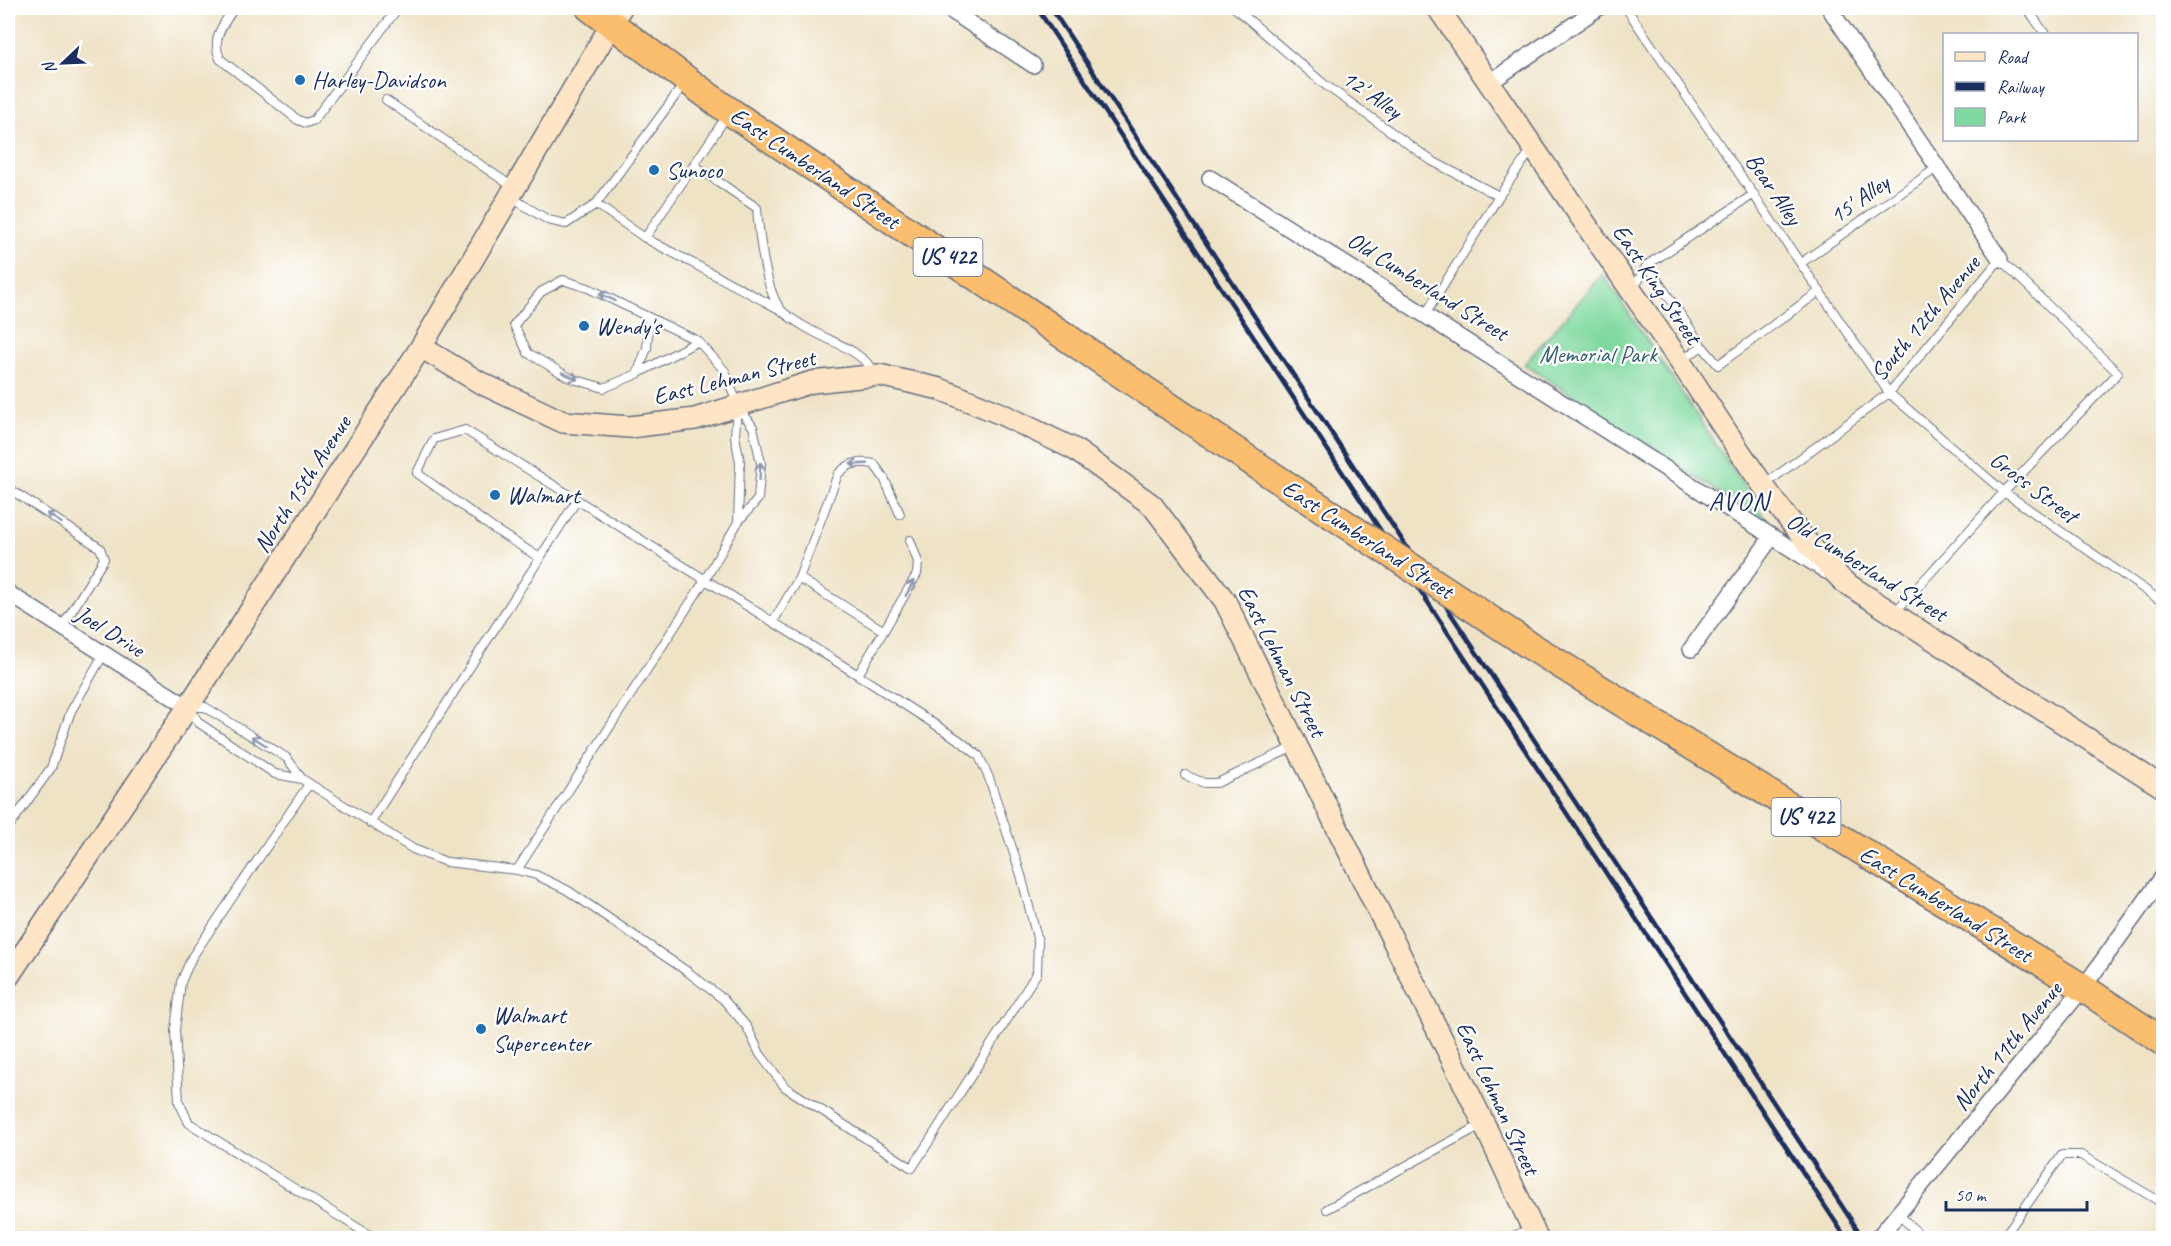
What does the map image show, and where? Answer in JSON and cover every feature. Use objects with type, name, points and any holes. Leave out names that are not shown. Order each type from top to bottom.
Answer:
[{"type":"highway","name":"East Cumberland Street","points":[[608,13],[687,79],[730,111],[1288,486],[1529,645],[2083,988],[2163,1042]]},
{"type":"main road","name":"East King Street","points":[[1438,8],[1762,486],[1818,557],[1845,582]]},
{"type":"main road","name":"North 15th Avenue","points":[[8,977],[188,706],[421,347],[512,192],[608,13]]},
{"type":"main road","name":"East Lehman Street","points":[[421,347],[479,382],[563,422],[630,427],[695,419],[812,382],[879,375],[940,389],[999,413],[1074,449],[1152,505],[1226,601],[1484,1124],[1534,1233]]},
{"type":"main road","name":"Old Cumberland Street","points":[[1845,582],[1895,612],[2163,788]]},
{"type":"street","points":[[947,8],[1033,65]]},
{"type":"street","points":[[1489,83],[1598,8]]},
{"type":"street","points":[[1828,8],[2000,259]]},
{"type":"street","name":"Old Cumberland Street","points":[[1210,178],[1771,538],[1845,582]]},
{"type":"street","points":[[1691,649],[1771,538]]},
{"type":"street","name":"Joel Drive","points":[[8,593],[103,655],[188,706]]},
{"type":"street","name":"North 11th Avenue","points":[[1878,1239],[2083,988],[2163,875]]},
{"type":"lane","points":[[234,8],[217,34],[216,50],[220,59],[298,120],[306,123],[314,120],[398,8]]},
{"type":"lane","name":"12' Alley","points":[[1235,8],[1342,97],[1432,161],[1499,196]]},
{"type":"lane","name":"Bear Alley","points":[[1626,8],[1889,393]]},
{"type":"lane","points":[[2027,8],[2044,33]]},
{"type":"lane","points":[[386,100],[548,220],[566,224],[596,204],[687,79]]},
{"type":"lane","points":[[645,238],[730,111]]},
{"type":"lane","points":[[1425,315],[1499,196],[1533,147]]},
{"type":"lane","points":[[694,165],[757,208],[758,232],[769,283],[781,310]]},
{"type":"lane","name":"15' Alley","points":[[1801,262],[1939,167]]},
{"type":"lane","points":[[1632,292],[1647,265],[1754,194]]},
{"type":"lane","points":[[596,204],[645,238],[781,310],[807,328],[859,353],[879,375]]},
{"type":"lane","points":[[1895,612],[2004,492],[2118,373],[2000,259]]},
{"type":"lane","name":"South 12th Avenue","points":[[1762,486],[1889,393],[2000,259]]},
{"type":"lane","points":[[1647,265],[1702,346],[1718,365],[1820,291]]},
{"type":"lane","points":[[517,870],[705,580],[738,522],[758,499],[761,463],[753,427],[738,406],[724,371],[698,341],[588,288],[563,280],[541,292],[514,325],[528,353],[570,378],[604,388],[638,374],[698,341]]},
{"type":"lane","points":[[638,374],[647,348],[650,318]]},
{"type":"lane","points":[[1679,362],[1702,346]]},
{"type":"lane","name":"Gross Street","points":[[1889,393],[2004,492],[2163,603]]},
{"type":"lane","points":[[738,406],[735,436],[740,462],[738,522]]},
{"type":"lane","points":[[188,706],[205,707],[287,758],[306,781],[413,849],[446,862],[517,870],[536,875],[567,890],[688,972],[735,1011],[772,1072],[785,1086],[912,1168],[1037,973],[1038,942],[1021,875],[989,778],[979,756],[959,740],[858,675],[465,430],[434,439],[417,473],[494,529],[540,558]]},
{"type":"lane","points":[[773,622],[799,578],[837,478],[848,465],[861,462],[874,464],[885,478],[900,514]]},
{"type":"lane","points":[[8,488],[100,548],[104,558],[62,627]]},
{"type":"lane","points":[[370,823],[577,500]]},
{"type":"lane","points":[[858,675],[917,574],[918,562],[910,540]]},
{"type":"lane","points":[[799,578],[884,631]]},
{"type":"lane","points":[[8,828],[51,768],[71,711],[103,655]]},
{"type":"lane","points":[[188,706],[199,723],[275,774],[306,781]]},
{"type":"lane","points":[[1185,775],[1204,783],[1217,783],[1297,746]]},
{"type":"lane","points":[[306,781],[192,957],[182,982],[175,1030],[179,1102],[189,1123],[374,1239]]},
{"type":"lane","points":[[1327,1209],[1484,1124]]},
{"type":"lane","points":[[2002,1239],[2062,1155],[2080,1155],[2163,1204]]},
{"type":"lane","points":[[1899,1215],[1923,1239]]},
{"type":"lane","points":[[1510,1239],[1534,1233]]},
{"type":"green space","name":"Memorial Park","points":[[1603,274],[1770,526],[1524,364]]},
{"type":"railway","points":[[1037,8],[1846,1238]]},
{"type":"railway","points":[[1051,8],[1863,1238]]},
{"type":"place","name":"Harley-Davidson","points":[[300,80]]},
{"type":"place","name":"Sunoco","points":[[654,170]]},
{"type":"place","name":"Wendy's","points":[[584,326]]},
{"type":"place","name":"Walmart","points":[[495,495]]},
{"type":"place","name":"Walmart Supercenter","points":[[481,1029]]},
{"type":"district","name":"AVON","points":[[1739,501]]}]
